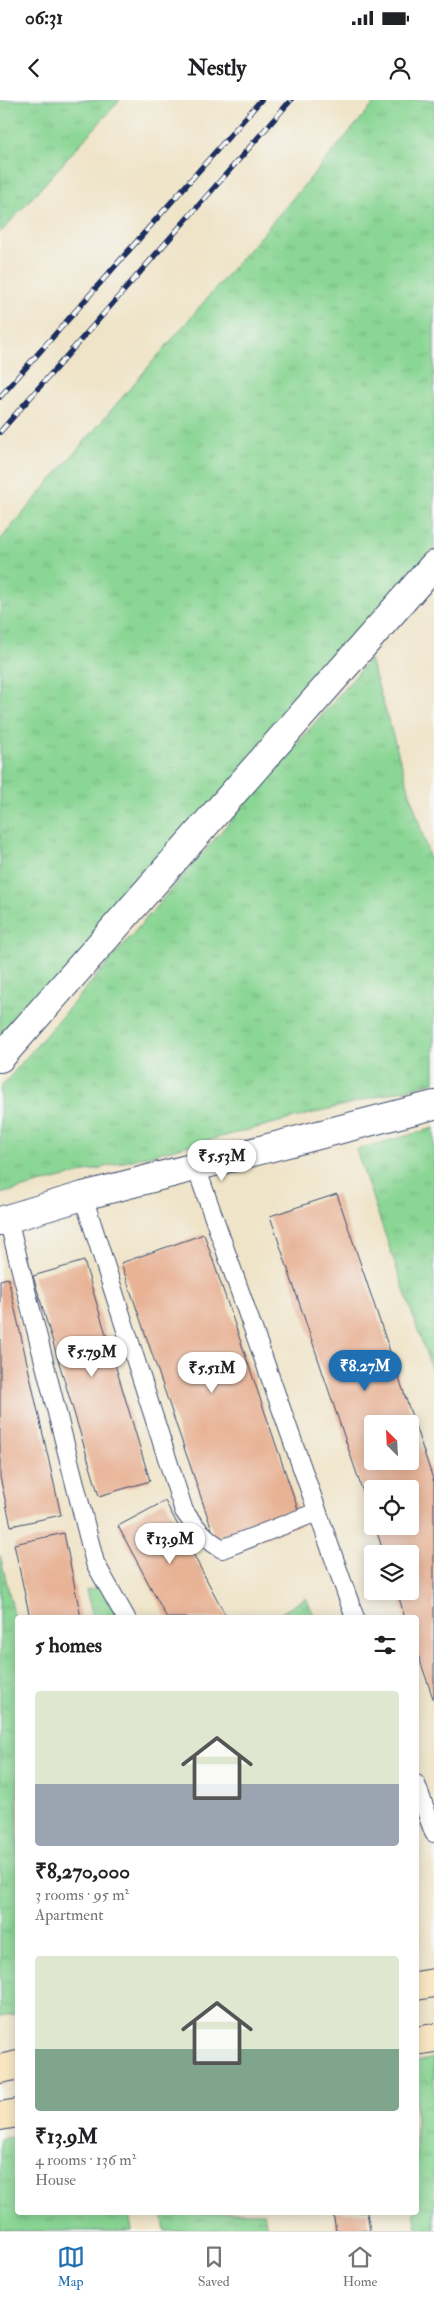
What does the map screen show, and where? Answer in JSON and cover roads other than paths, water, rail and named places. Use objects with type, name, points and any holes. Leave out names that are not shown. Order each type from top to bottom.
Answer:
[{"type":"main road","points":[[419,1986],[434,1983]]},
{"type":"main road","points":[[419,2040],[434,2038]]},
{"type":"main road","points":[[0,2069],[15,2066]]},
{"type":"main road","points":[[0,2116],[15,2114]]},
{"type":"street","points":[[0,1058],[434,565]]},
{"type":"street","points":[[4,1220],[83,1196],[434,1105]]},
{"type":"lane","points":[[196,1167],[354,1615]]},
{"type":"lane","points":[[83,1196],[184,1511],[194,1525],[206,1539],[222,1549],[317,1512]]},
{"type":"lane","points":[[4,1220],[95,1563],[124,1615]]},
{"type":"lane","points":[[419,1792],[434,1833]]},
{"type":"railway","points":[[0,397],[261,100]]},
{"type":"railway","points":[[0,432],[291,100]]}]
